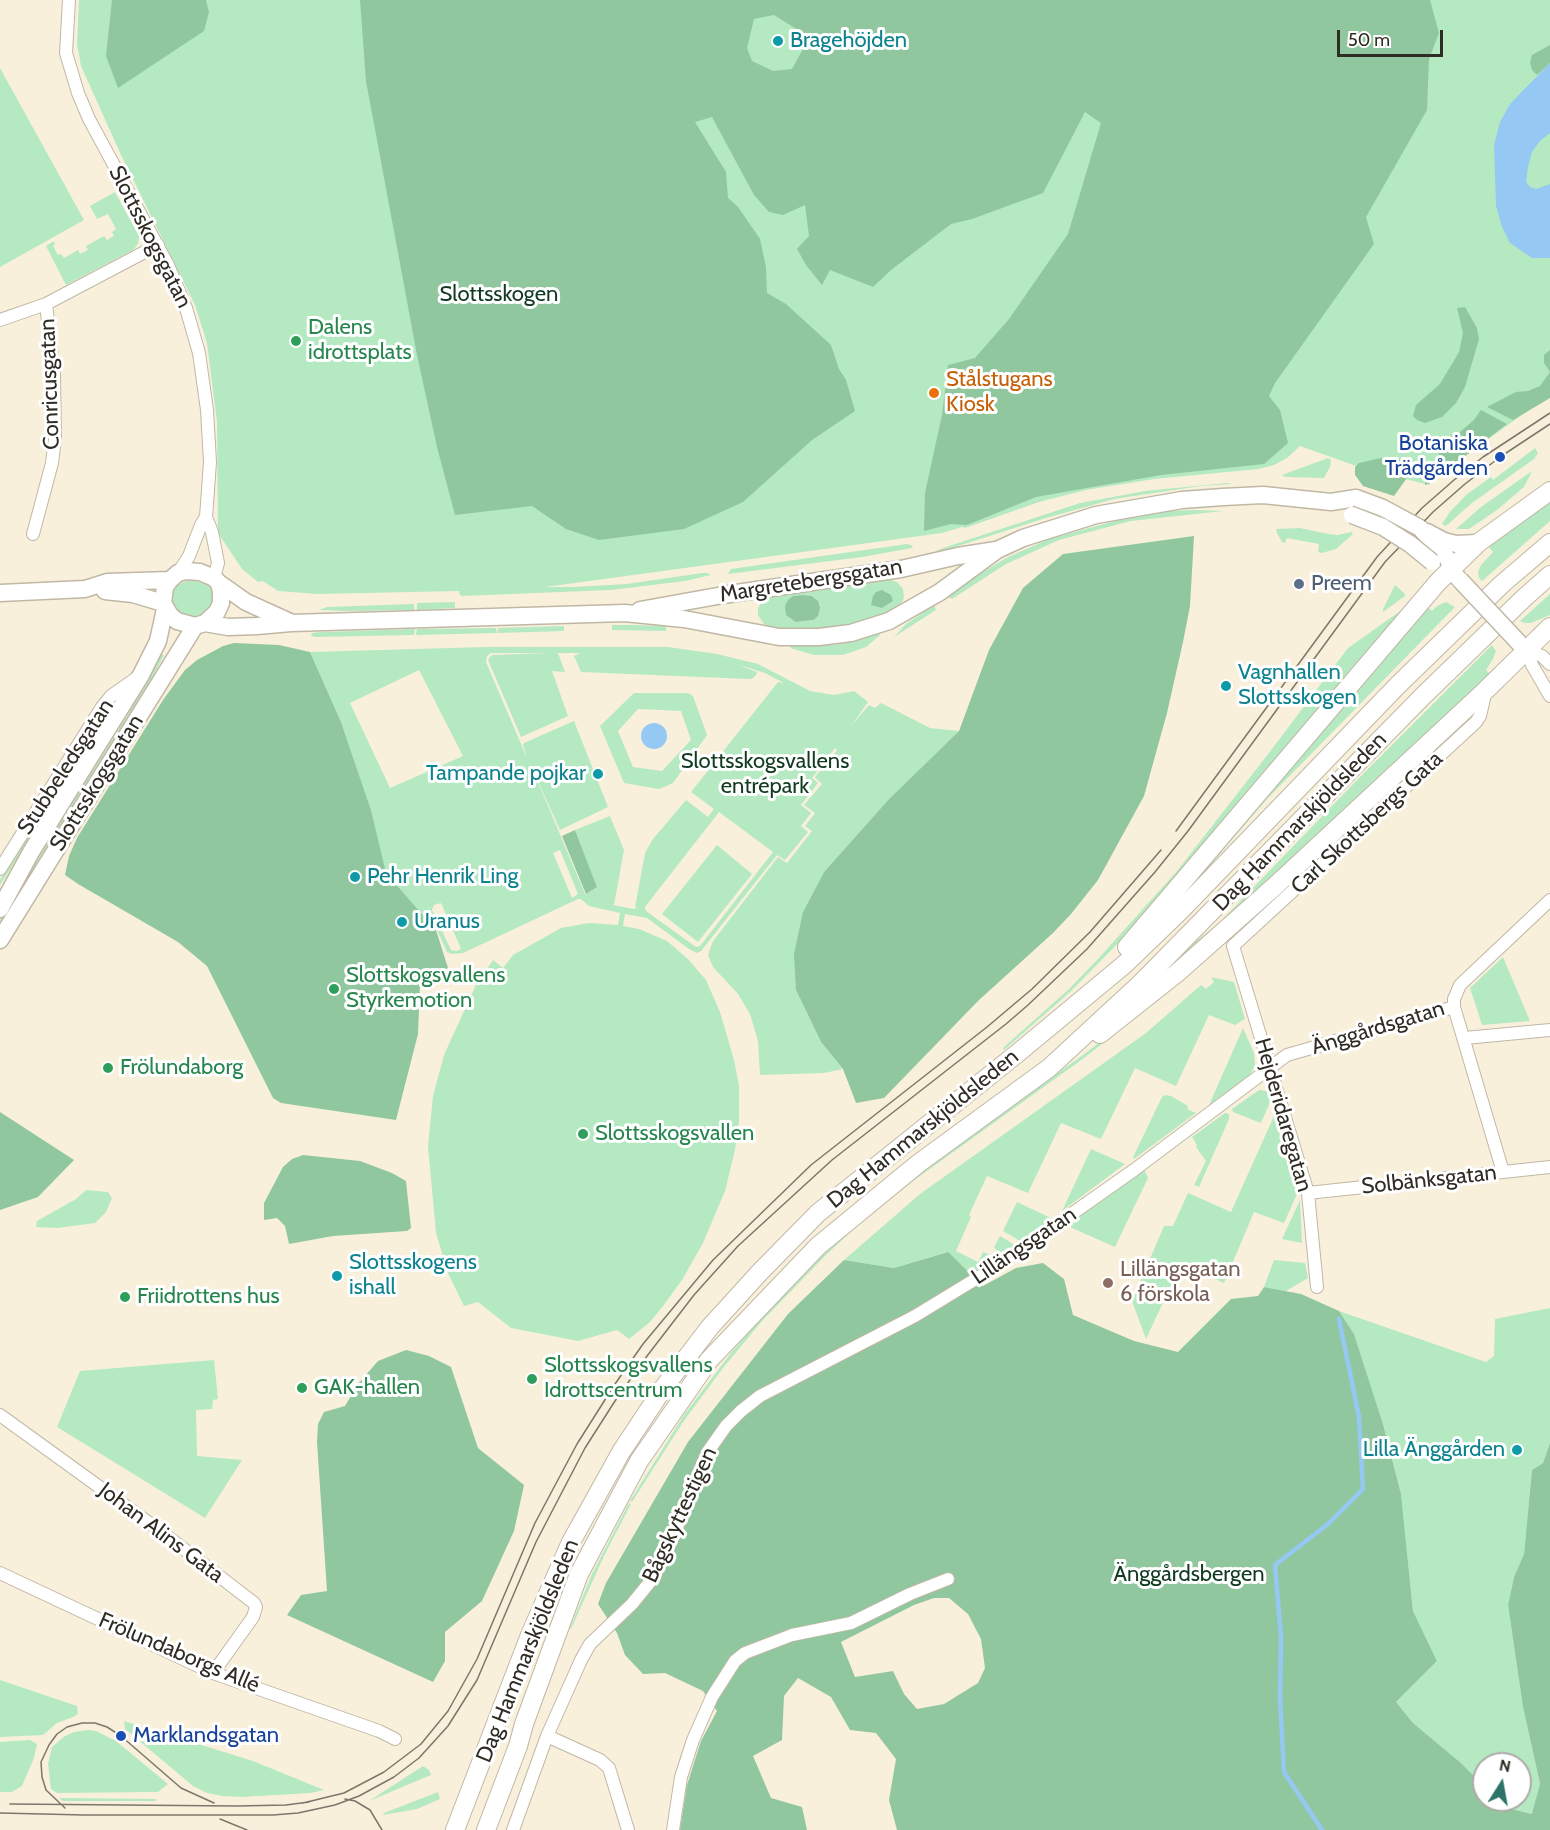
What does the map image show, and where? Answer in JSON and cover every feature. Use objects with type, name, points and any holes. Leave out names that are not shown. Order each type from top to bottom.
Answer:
[{"type":"main road","points":[[1078,1003],[1432,590],[1455,575],[1478,543],[1550,491]]},
{"type":"main road","name":"Margretebergsgatan","points":[[0,593],[93,588],[122,591],[164,606],[177,621],[228,627],[625,613],[723,595],[901,569],[997,550],[1023,538],[1065,524],[1126,508],[1263,495],[1331,502],[1354,507],[1383,508],[1420,528],[1438,551],[1440,568],[1455,575],[1524,647]]},
{"type":"main road","name":"Margretebergsgatan","points":[[1354,507],[1410,544],[1438,551]]},
{"type":"main road","points":[[1438,551],[1456,543],[1478,543]]},
{"type":"main road","name":"Dag Hammarskjöldsleden","points":[[455,1830],[530,1635],[571,1542],[621,1452],[664,1387],[710,1326],[818,1213],[1125,964],[1182,910],[1398,685],[1502,584],[1550,543]]},
{"type":"main road","name":"Margretebergsgatan","points":[[625,613],[725,626],[779,637],[803,638],[838,635],[889,621],[905,613],[980,565],[997,550]]},
{"type":"main road","name":"Margretebergsgatan","points":[[93,588],[106,582],[174,577],[194,570],[217,581],[246,602],[291,623]]},
{"type":"main road","name":"Dag Hammarskjöldsleden","points":[[486,1830],[579,1574],[639,1461],[708,1360],[818,1246],[919,1163],[1049,1068],[1141,983],[1424,696],[1550,575]]},
{"type":"main road","points":[[164,606],[165,587],[174,577]]},
{"type":"main road","points":[[200,625],[217,612],[221,603],[221,592],[217,581]]},
{"type":"main road","name":"Slottsskogsgatan","points":[[0,909],[13,883],[141,675],[158,641],[164,606]]},
{"type":"main road","name":"Slottsskogsgatan","points":[[0,940],[200,625]]},
{"type":"main road","points":[[1049,1068],[1111,1027],[1177,973],[1275,886],[1486,690],[1524,647],[1550,627]]},
{"type":"main road","name":"Slottsskogsgatan","points":[[0,896],[13,883]]},
{"type":"street","name":"Slottsskogsgatan","points":[[69,0],[66,52],[78,93],[89,119],[158,245],[186,308],[202,367],[210,462],[206,518],[212,532],[218,563],[217,581]]},
{"type":"street","points":[[0,320],[46,304],[158,245]]},
{"type":"street","name":"Conricusgatan","points":[[33,534],[52,463],[55,439],[54,373],[46,304]]},
{"type":"street","name":"Slottsskogsgatan","points":[[174,577],[189,556],[206,518]]},
{"type":"street","points":[[1524,647],[1542,656],[1550,664]]},
{"type":"street","points":[[1524,647],[1550,696]]},
{"type":"street","name":"Stubbeledsgatan","points":[[0,869],[102,707],[111,696],[141,675]]},
{"type":"street","name":"Carl Skottsbergs Gata","points":[[1233,946],[1476,722],[1480,716],[1486,690]]},
{"type":"street","name":"Änggårdsgatan","points":[[1270,1068],[1287,1056],[1454,1007],[1455,994],[1460,985],[1550,900]]},
{"type":"street","name":"Hejderidaregatan","points":[[1233,946],[1308,1193],[1317,1287]]},
{"type":"street","points":[[1454,1007],[1503,1172]]},
{"type":"street","points":[[1465,1038],[1550,1030]]},
{"type":"street","name":"Lillängsgatan","points":[[760,1396],[915,1316],[1002,1263],[1270,1068]]},
{"type":"street","name":"Solbänksgatan","points":[[1308,1193],[1550,1167]]},
{"type":"street","name":"Bågskyttestigen","points":[[513,1830],[547,1736],[566,1691],[590,1644],[632,1604],[654,1577],[673,1537],[702,1463],[712,1445],[726,1426],[760,1396]]},
{"type":"street","name":"Johan Alins Gata","points":[[0,1415],[163,1533],[254,1603],[256,1607],[253,1617],[213,1673]]},
{"type":"street","name":"Frölundaborgs Allé","points":[[0,1573],[213,1673],[368,1727],[395,1739]]},
{"type":"street","points":[[673,1830],[681,1777],[693,1740],[712,1697],[735,1661],[745,1653],[792,1635],[851,1623],[910,1594],[948,1580]]},
{"type":"street","points":[[547,1736],[600,1760],[609,1768],[628,1830]]},
{"type":"green space","name":"Slottsskogen","points":[[79,0],[1550,0],[1550,395],[1425,484],[1362,468],[1300,446],[1287,458],[1259,469],[1154,479],[1086,490],[1039,502],[965,528],[942,533],[545,587],[627,584],[702,573],[711,575],[685,581],[611,590],[462,596],[459,591],[317,594],[278,591],[263,581],[258,582],[242,569],[218,533],[217,422],[207,343],[195,305],[121,155],[81,66],[77,44]]},
{"type":"green space","points":[[112,0],[206,0],[209,12],[204,31],[118,88],[106,56]]},
{"type":"green space","points":[[360,0],[1430,0],[1439,33],[1429,59],[1427,110],[1366,217],[1374,244],[1275,383],[1269,396],[1280,410],[1288,443],[1264,464],[1161,475],[1036,497],[967,525],[951,524],[924,531],[925,493],[942,415],[948,365],[975,358],[1009,319],[1068,234],[1101,123],[1085,112],[1043,193],[972,219],[951,224],[891,270],[873,287],[830,270],[822,285],[797,249],[809,236],[805,205],[783,215],[769,212],[754,195],[712,117],[695,122],[726,172],[728,198],[738,207],[760,239],[766,267],[767,293],[786,304],[831,345],[839,369],[846,380],[855,411],[812,440],[743,502],[684,529],[599,540],[566,529],[532,506],[455,515],[417,355],[366,81]],"holes":[[[774,15],[798,30],[804,47],[792,69],[773,71],[752,61],[747,48],[754,19]]]},
{"type":"green space","points":[[1550,45],[1550,63],[1537,75],[1530,63],[1532,55]]},
{"type":"green space","points":[[0,68],[84,220],[0,267]]},
{"type":"green space","points":[[115,192],[139,236],[138,244],[133,250],[66,285],[46,246],[54,241],[53,246],[58,255],[61,254],[64,258],[78,250],[80,254],[88,250],[86,246],[104,236],[107,240],[114,236],[112,232],[116,229],[108,214],[97,219],[90,206]]},
{"type":"green space","points":[[1465,307],[1477,328],[1479,339],[1465,387],[1456,403],[1442,417],[1425,423],[1417,420],[1413,416],[1416,405],[1440,384],[1459,352],[1463,333],[1457,308]]},
{"type":"green space","points":[[1550,350],[1550,372],[1544,363],[1544,355]]},
{"type":"green space","points":[[1550,372],[1550,398],[1513,420],[1487,407],[1516,392],[1528,391],[1540,386]]},
{"type":"green space","points":[[1481,410],[1507,424],[1425,485],[1425,479],[1438,461],[1441,440],[1460,432],[1474,420]]},
{"type":"green space","points":[[1535,448],[1538,453],[1534,459],[1472,503],[1446,526],[1442,524],[1466,495],[1491,477],[1493,480]]},
{"type":"green space","points":[[1385,457],[1408,461],[1414,468],[1394,496],[1363,486],[1355,475],[1355,467],[1359,463]]},
{"type":"green space","points":[[1328,458],[1331,460],[1330,467],[1324,478],[1282,475]]},
{"type":"green space","points":[[1532,471],[1524,487],[1497,510],[1469,529],[1456,529],[1481,507]]},
{"type":"green space","points":[[1227,483],[1232,484],[1201,486],[1114,499],[936,553],[943,548],[1080,503],[1145,491]]},
{"type":"green space","points":[[1550,501],[1550,521],[1482,581],[1478,572],[1493,552],[1487,545]]},
{"type":"green space","points":[[1170,511],[1223,511],[1131,521],[1059,540],[1006,564],[952,599],[948,597],[976,576],[1008,557],[1049,539],[1122,519]]},
{"type":"green space","points":[[1300,528],[1328,534],[1338,535],[1352,532],[1353,534],[1336,549],[1322,553],[1318,552],[1319,544],[1287,538],[1285,543],[1282,542],[1276,529]]},
{"type":"green space","points":[[1194,536],[1190,606],[1167,713],[1144,796],[1098,880],[1053,933],[979,1000],[884,1098],[856,1103],[843,1069],[821,1042],[796,990],[794,954],[803,912],[824,872],[889,799],[959,731],[989,650],[1023,588],[1063,554]]},
{"type":"green space","points":[[907,544],[913,546],[912,548],[862,557],[728,574],[731,569]]},
{"type":"green space","points":[[888,579],[897,582],[903,589],[904,598],[900,606],[883,615],[849,626],[796,631],[769,628],[758,615],[758,608],[763,600],[773,595]],"holes":[[[803,595],[812,596],[818,601],[818,616],[814,620],[796,622]]]},
{"type":"green space","points":[[193,580],[209,586],[215,600],[206,615],[198,617],[180,612],[171,601],[172,592],[176,587],[183,582]]},
{"type":"green space","points":[[1395,585],[1405,596],[1383,612],[1383,609]]},
{"type":"green space","points":[[882,590],[891,595],[893,601],[882,608],[871,605],[873,596]]},
{"type":"green space","points":[[1550,594],[1550,615],[1531,623],[1520,621]]},
{"type":"green space","points":[[793,596],[812,596],[818,601],[820,608],[818,616],[814,620],[796,622],[786,615],[785,606]]},
{"type":"green space","points":[[455,602],[455,608],[417,610],[417,603]]},
{"type":"green space","points":[[1446,602],[1455,607],[1267,799],[1201,876],[1198,876],[1428,607],[1432,611]]},
{"type":"green space","points":[[414,604],[414,610],[319,610],[327,607]]},
{"type":"green space","points":[[934,605],[936,610],[894,637],[906,624]]},
{"type":"green space","points":[[1406,607],[1136,925],[1070,992],[1004,1050],[1003,1048],[1069,989],[1098,959],[1177,871],[1348,648]]},
{"type":"green space","points":[[612,625],[666,626],[666,631],[612,630]]},
{"type":"green space","points":[[564,626],[564,631],[498,633],[498,628]]},
{"type":"green space","points":[[496,628],[497,633],[416,635],[417,629]]},
{"type":"green space","points":[[415,629],[414,635],[311,636],[312,633],[322,632]]},
{"type":"green space","points":[[879,633],[880,635],[866,647],[843,655],[814,655],[790,648],[791,645],[835,645]]},
{"type":"green space","points":[[234,643],[279,645],[310,652],[341,722],[371,810],[386,873],[436,930],[448,968],[420,985],[418,1034],[396,1120],[281,1103],[273,1098],[207,966],[178,942],[65,875],[69,856],[77,838],[163,700],[185,670],[197,660],[223,646]]},
{"type":"green space","points":[[1492,645],[1496,651],[1486,670],[1489,673],[1488,677],[1242,908],[1181,959],[1179,958],[1186,949],[1220,922]]},
{"type":"green space","name":"Slottsskogsvallens entrépark","points":[[485,647],[668,647],[717,654],[758,664],[810,691],[834,695],[854,691],[868,702],[851,726],[869,705],[875,708],[881,703],[930,728],[959,731],[889,799],[824,872],[803,912],[796,990],[821,1042],[843,1069],[824,1073],[760,1075],[758,1041],[750,1014],[738,994],[713,967],[708,955],[713,941],[778,857],[787,863],[812,831],[805,826],[815,813],[804,805],[822,784],[815,777],[837,750],[835,748],[812,778],[818,783],[801,805],[811,813],[801,826],[808,832],[785,860],[777,855],[701,951],[697,953],[689,949],[647,918],[625,914],[623,926],[639,929],[667,941],[688,959],[706,980],[720,1012],[739,1086],[739,1122],[735,1150],[725,1191],[703,1243],[682,1280],[663,1306],[650,1322],[629,1339],[617,1330],[578,1341],[511,1328],[478,1302],[464,1306],[448,1273],[436,1233],[428,1146],[433,1096],[444,1055],[476,985],[493,960],[503,968],[513,955],[561,928],[589,923],[618,925],[620,913],[589,906],[578,899],[463,953],[447,952],[437,930],[393,882],[384,868],[371,810],[341,722],[310,652]],"holes":[[[491,653],[551,653],[492,655],[488,660],[521,737],[568,716],[552,671],[565,672],[558,653],[580,653],[574,656],[581,672],[748,679],[756,675],[757,672],[736,664],[765,673],[784,683],[778,682],[691,792],[714,809],[708,817],[686,800],[653,839],[645,853],[635,907],[637,908],[634,909],[597,902],[614,905],[624,850],[610,816],[575,830],[597,887],[586,896],[532,768],[560,830],[608,807],[574,721],[524,743],[527,758],[486,662],[487,656]],[[419,670],[463,756],[390,788],[350,703]],[[719,812],[773,852],[700,946],[696,947],[646,911],[645,907]],[[560,850],[578,894],[572,898],[553,853]],[[441,903],[461,949],[451,950],[432,910],[434,905]]]},
{"type":"green space","points":[[161,654],[164,655],[145,691],[0,922],[0,916],[127,716]]},
{"type":"green space","points":[[634,693],[688,693],[693,696],[707,735],[673,783],[659,789],[624,783],[600,726]],"holes":[[[638,709],[681,711],[691,740],[662,771],[633,767],[618,731]]]},
{"type":"green space","points":[[119,698],[0,885],[4,873],[113,701]]},
{"type":"green space","points":[[575,830],[597,887],[586,894],[562,836]]},
{"type":"green space","points":[[717,845],[752,874],[698,942],[662,914]]},
{"type":"green space","points":[[1503,957],[1530,1021],[1482,1025],[1470,988]]},
{"type":"green space","points":[[1211,977],[1234,982],[1245,1019],[1235,1025],[1209,1015],[1176,1086],[1135,1068],[1101,1139],[1061,1123],[1028,1193],[987,1176],[956,1251],[978,1262],[983,1252],[994,1256],[995,1261],[971,1274],[947,1252],[894,1268],[844,1260],[920,1194],[1146,1033],[1201,985],[1206,989],[1214,982]]},
{"type":"green space","points":[[1155,999],[1157,1001],[1084,1058],[913,1181],[857,1226],[827,1254],[762,1321],[723,1368],[683,1422],[632,1502],[630,1501],[684,1415],[731,1353],[827,1251],[892,1194],[1087,1052]]},
{"type":"green space","points":[[1243,1028],[1254,1053],[1255,1065],[1250,1075],[1209,1105]]},
{"type":"green space","points":[[1259,1090],[1267,1091],[1271,1100],[1261,1123],[1233,1112],[1232,1109]]},
{"type":"green space","points":[[1171,1096],[1196,1113],[1134,1159],[1162,1097]]},
{"type":"green space","points":[[0,1112],[74,1160],[38,1197],[0,1210]]},
{"type":"green space","points":[[1225,1113],[1229,1114],[1229,1119],[1199,1187],[1194,1185],[1206,1161],[1192,1137]]},
{"type":"green space","points":[[1274,1116],[1298,1192],[1284,1223],[1254,1212],[1224,1283],[1181,1264],[1146,1339],[1132,1301],[1164,1226],[1173,1226],[1188,1193],[1231,1212]]},
{"type":"green space","points":[[1091,1149],[1125,1164],[1062,1211]]},
{"type":"green space","points":[[303,1155],[360,1161],[406,1181],[411,1228],[407,1231],[333,1236],[289,1244],[285,1226],[277,1218],[264,1220],[264,1203],[283,1167],[292,1159]]},
{"type":"green space","points":[[1143,1167],[1148,1178],[1115,1247],[1072,1228],[1069,1223]]},
{"type":"green space","points":[[86,1190],[108,1192],[112,1198],[106,1212],[95,1223],[57,1228],[36,1227],[37,1221],[76,1199]]},
{"type":"green space","points":[[1300,1200],[1302,1243],[1282,1239]]},
{"type":"green space","points":[[1017,1202],[1053,1219],[1022,1242],[1003,1231]]},
{"type":"green space","points":[[1000,1236],[1015,1245],[1001,1256],[994,1247]]},
{"type":"green space","name":"Änggårdsbergen","points":[[948,1252],[983,1286],[1016,1268],[1043,1263],[1064,1279],[1073,1315],[1134,1341],[1178,1352],[1231,1299],[1258,1296],[1264,1287],[1301,1294],[1339,1311],[1354,1334],[1383,1424],[1401,1494],[1413,1611],[1437,1661],[1396,1702],[1413,1723],[1472,1774],[1472,1812],[1532,1814],[1540,1784],[1523,1707],[1508,1605],[1514,1577],[1524,1554],[1532,1470],[1543,1463],[1550,1443],[1550,1830],[897,1830],[889,1800],[896,1759],[876,1733],[850,1730],[831,1697],[798,1678],[784,1696],[782,1740],[753,1756],[771,1798],[802,1807],[807,1830],[680,1830],[687,1785],[701,1741],[717,1711],[703,1691],[665,1673],[643,1674],[625,1655],[617,1633],[598,1604],[606,1583],[688,1442],[788,1314],[844,1260],[894,1268]],"holes":[[[934,1598],[949,1598],[968,1614],[981,1639],[985,1668],[978,1683],[944,1704],[917,1709],[904,1694],[893,1671],[855,1677],[841,1642],[914,1605]]]},
{"type":"green space","points":[[1274,1260],[1305,1263],[1308,1278],[1286,1291],[1264,1287]]},
{"type":"green space","points":[[1550,1308],[1550,1443],[1543,1463],[1532,1470],[1524,1554],[1514,1577],[1508,1605],[1523,1707],[1540,1785],[1533,1814],[1525,1812],[1532,1812],[1532,1752],[1472,1752],[1472,1774],[1413,1723],[1396,1702],[1437,1661],[1413,1611],[1401,1494],[1383,1424],[1354,1334],[1339,1311],[1486,1362],[1494,1356],[1495,1319]]},
{"type":"green space","points":[[406,1350],[429,1356],[451,1367],[478,1448],[524,1485],[514,1531],[482,1601],[445,1632],[445,1661],[433,1682],[287,1615],[301,1595],[327,1591],[317,1442],[318,1424],[324,1412],[345,1406],[358,1384],[378,1361]]},
{"type":"green space","points":[[214,1360],[218,1399],[213,1400],[212,1409],[196,1410],[197,1456],[242,1460],[205,1518],[57,1427],[80,1371]]},
{"type":"green space","points":[[629,1503],[631,1504],[604,1556],[571,1629],[592,1574]]},
{"type":"green space","points":[[0,1680],[77,1706],[78,1714],[57,1723],[43,1735],[0,1737]]},
{"type":"green space","points":[[124,1721],[253,1761],[324,1790],[242,1797],[207,1793],[193,1786],[125,1729]]},
{"type":"green space","points":[[89,1730],[116,1741],[168,1784],[158,1792],[57,1793],[51,1789],[48,1764],[52,1747],[65,1736]]},
{"type":"green space","points":[[30,1740],[37,1744],[34,1758],[22,1786],[12,1792],[0,1792],[0,1742]]},
{"type":"green space","points":[[423,1766],[429,1770],[431,1775],[369,1801]]},
{"type":"green space","points":[[438,1792],[440,1799],[417,1809],[383,1815],[384,1813]]},
{"type":"green space","points":[[59,1798],[156,1799],[156,1801],[63,1801]]},
{"type":"water","points":[[1550,63],[1550,133],[1532,152],[1526,182],[1530,187],[1536,189],[1550,184],[1550,258],[1532,258],[1510,243],[1502,227],[1496,206],[1494,145],[1500,122],[1510,104]]},
{"type":"water","points":[[654,723],[663,727],[667,736],[663,745],[654,749],[645,745],[641,736],[645,727]]},
{"type":"waterway","points":[[1322,1830],[1284,1772],[1280,1698],[1281,1637],[1275,1565],[1328,1524],[1363,1489],[1359,1417],[1339,1319]]},
{"type":"tram line","points":[[1176,831],[1377,557],[1422,508],[1454,480],[1483,457],[1550,413]]},
{"type":"tram line","points":[[0,1813],[84,1815],[298,1813],[335,1805],[359,1796],[394,1777],[419,1758],[448,1726],[477,1680],[536,1542],[585,1448],[647,1356],[694,1295],[738,1246],[832,1160],[1006,1024],[1087,949],[1188,831],[1385,562],[1433,512],[1465,484],[1500,457],[1550,424]]},
{"type":"tram line","points":[[303,1803],[344,1793],[384,1772],[421,1744],[448,1711],[477,1659],[535,1523],[577,1444],[643,1344],[713,1260],[811,1165],[1032,989],[1090,932],[1161,850]]},
{"type":"tram line","points":[[65,1808],[46,1790],[41,1762],[57,1734],[67,1727],[82,1723],[95,1723],[107,1727],[121,1736],[181,1788],[214,1803]]},
{"type":"tram line","points":[[345,1799],[355,1801],[370,1810],[382,1830]]},
{"type":"tram line","points":[[10,1804],[237,1806],[309,1802]]},
{"type":"tram line","points":[[220,1819],[247,1830]]},
{"type":"place","name":"Bragehöjden","points":[[778,41]]},
{"type":"place","name":"Dalens idrottsplats","points":[[296,341]]},
{"type":"place","name":"Stålstugans Kiosk","points":[[934,393]]},
{"type":"place","name":"Botaniska Trädgården","points":[[1500,457]]},
{"type":"place","name":"Preem","points":[[1299,584]]},
{"type":"place","name":"Vagnhallen Slottsskogen","points":[[1226,686]]},
{"type":"place","name":"Tampande pojkar","points":[[598,774]]},
{"type":"place","name":"Pehr Henrik Ling","points":[[355,877]]},
{"type":"place","name":"Uranus","points":[[402,922]]},
{"type":"place","name":"Slottskogsvallens Styrkemotion","points":[[334,989]]},
{"type":"place","name":"Frölundaborg","points":[[108,1068]]},
{"type":"place","name":"Slottsskogsvallen","points":[[583,1134]]},
{"type":"place","name":"Slottsskogens ishall","points":[[337,1276]]},
{"type":"place","name":"Lillängsgatan 6 förskola","points":[[1108,1283]]},
{"type":"place","name":"Friidrottens hus","points":[[125,1297]]},
{"type":"place","name":"Slottsskogsvallens Idrottscentrum","points":[[532,1379]]},
{"type":"place","name":"GAK-hallen","points":[[302,1388]]},
{"type":"place","name":"Lilla Änggården","points":[[1517,1450]]},
{"type":"place","name":"Marklandsgatan","points":[[121,1736]]}]
